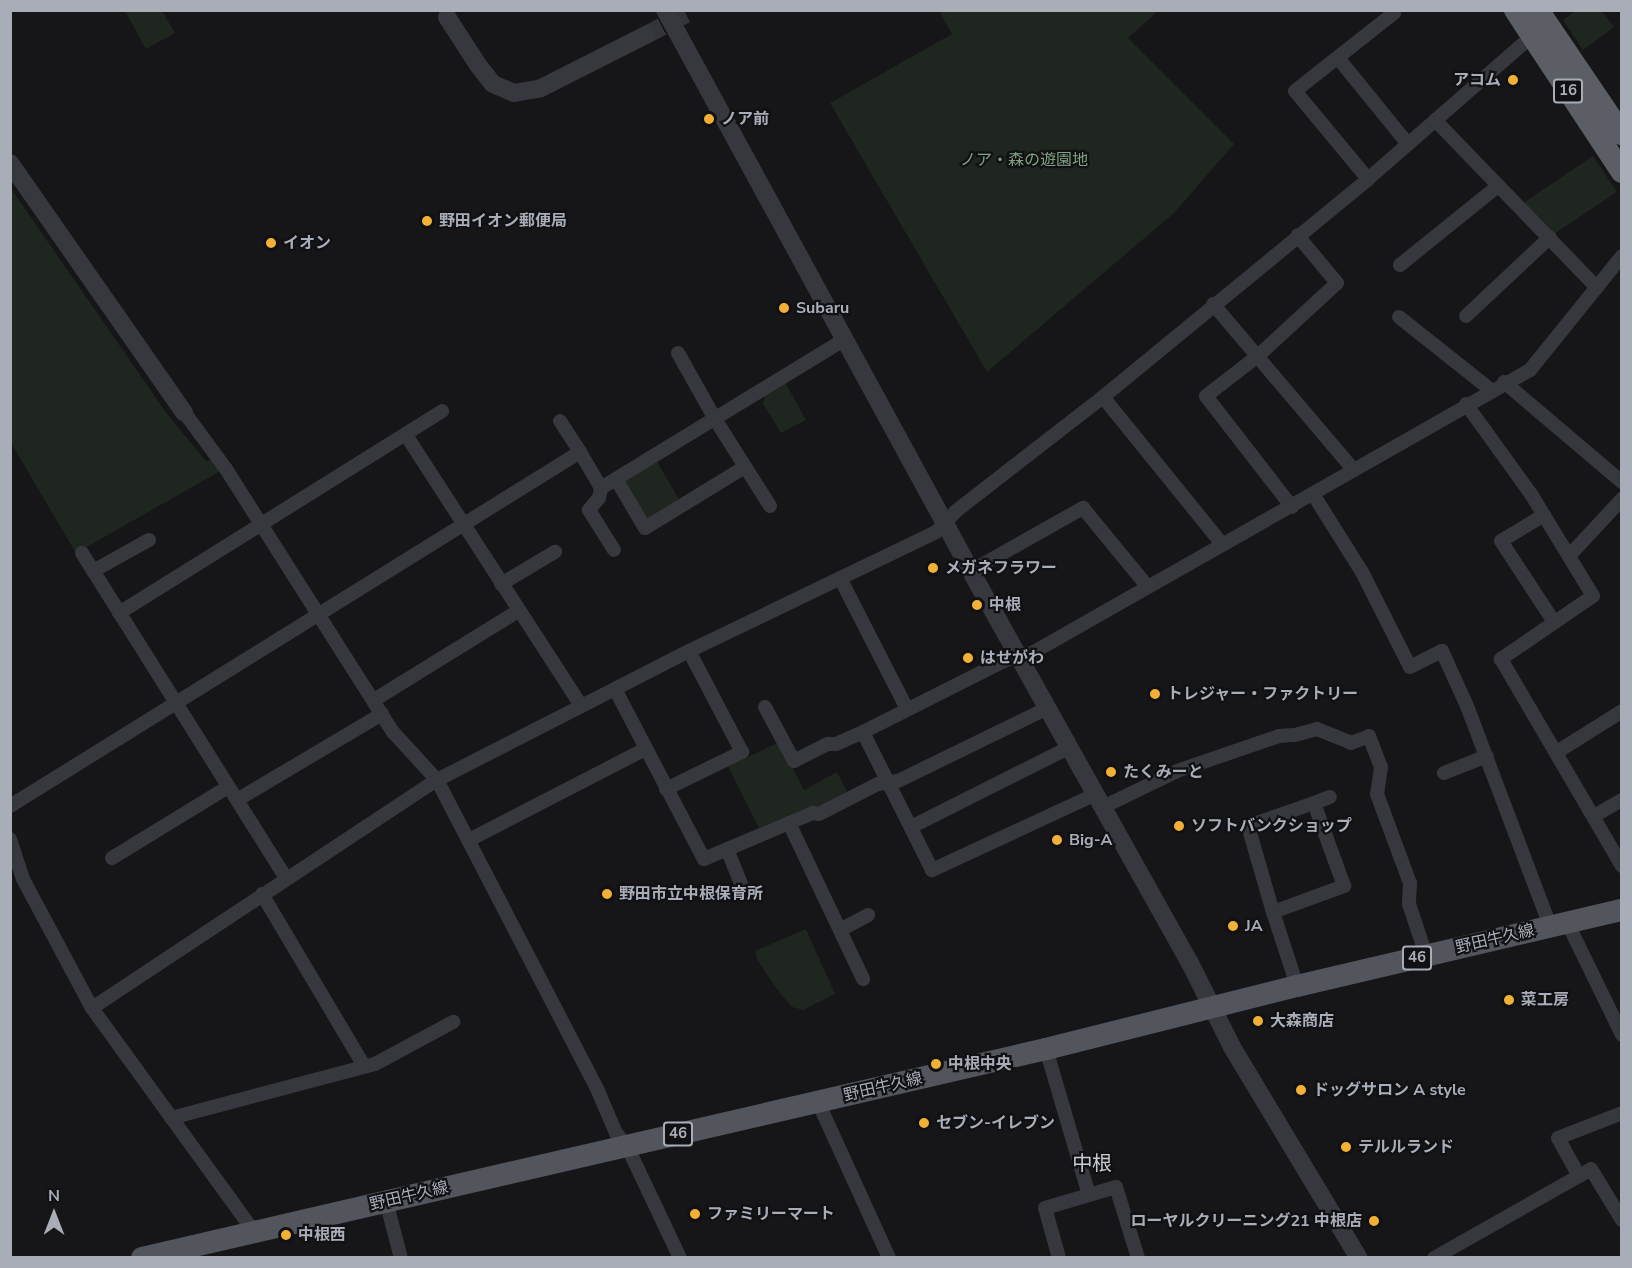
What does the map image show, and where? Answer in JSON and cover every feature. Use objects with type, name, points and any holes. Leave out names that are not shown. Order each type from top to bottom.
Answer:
[{"type":"highway","name":"16","points":[[1515,10],[1622,172]]},
{"type":"highway","name":"16","points":[[1538,10],[1622,134]]},
{"type":"main road","name":"野田牛久線","points":[[142,1257],[1046,1049],[1296,986],[1622,910]]},
{"type":"street","points":[[665,10],[945,524],[1100,800],[1232,1047],[1359,1257]]},
{"type":"street","points":[[1368,179],[1295,91],[1394,13]]},
{"type":"street","points":[[447,17],[478,65],[494,84],[514,93],[541,88],[646,35]]},
{"type":"street","points":[[92,1008],[437,780],[688,651],[936,532],[956,511],[1103,397],[1297,235],[1368,179],[1532,36]]},
{"type":"street","points":[[1338,58],[1408,144]]},
{"type":"street","points":[[1435,120],[1550,237],[1596,288]]},
{"type":"street","points":[[10,163],[261,523],[393,732],[437,780],[598,1091],[616,1133],[627,1146],[680,1257]]},
{"type":"street","points":[[1400,265],[1498,186]]},
{"type":"street","points":[[1292,507],[1206,396],[1258,356],[1337,283],[1297,235]]},
{"type":"street","points":[[1466,316],[1550,237]]},
{"type":"street","points":[[765,707],[794,761],[828,744],[836,744],[863,732],[1018,656],[1032,653],[1147,586],[1292,507],[1504,382],[1530,370],[1622,256]]},
{"type":"street","points":[[1214,304],[1354,470]]},
{"type":"street","points":[[1399,317],[1491,390]]},
{"type":"street","points":[[601,488],[845,339]]},
{"type":"street","points":[[678,353],[714,418],[770,506]]},
{"type":"street","points":[[1504,382],[1622,482]]},
{"type":"street","points":[[1103,397],[1222,544]]},
{"type":"street","points":[[1466,404],[1544,515],[1593,596],[1501,659],[1622,866]]},
{"type":"street","points":[[119,613],[442,411]]},
{"type":"street","points":[[560,421],[601,488],[600,498],[589,510],[614,550]]},
{"type":"street","points":[[405,435],[581,705]]},
{"type":"street","points":[[10,806],[580,452]]},
{"type":"street","points":[[616,479],[645,528],[745,467]]},
{"type":"street","points":[[1313,494],[1362,572],[1410,667],[1442,651],[1559,924],[1622,1035]]},
{"type":"street","points":[[1569,556],[1622,499]]},
{"type":"street","points":[[971,571],[1083,508],[1147,586]]},
{"type":"street","points":[[1544,515],[1501,541],[1554,622]]},
{"type":"street","points":[[93,571],[149,540]]},
{"type":"street","points":[[501,584],[555,552]]},
{"type":"street","points":[[82,553],[286,878]]},
{"type":"street","points":[[840,578],[907,709]]},
{"type":"street","points":[[374,700],[518,611]]},
{"type":"street","points":[[666,789],[742,752],[688,651]]},
{"type":"street","points":[[615,689],[704,859],[813,813],[819,814],[878,784],[898,781],[1048,708]]},
{"type":"street","points":[[1557,752],[1622,711]]},
{"type":"street","points":[[237,800],[382,714]]},
{"type":"street","points":[[863,732],[932,870],[1100,800],[1279,735],[1295,735],[1317,729],[1351,743],[1369,736],[1381,767],[1377,794],[1410,883],[1408,904],[1426,955]]},
{"type":"street","points":[[911,826],[1070,747]]},
{"type":"street","points":[[470,840],[645,749]]},
{"type":"street","points":[[1444,773],[1487,756]]},
{"type":"street","points":[[112,858],[228,787]]},
{"type":"street","points":[[1296,986],[1248,826],[1330,797]]},
{"type":"street","points":[[1593,816],[1622,800]]},
{"type":"street","points":[[1273,912],[1344,886],[1314,803]]},
{"type":"street","points":[[789,823],[863,979]]},
{"type":"street","points":[[10,839],[23,879],[92,1008],[254,1232]]},
{"type":"street","points":[[727,849],[742,886]]},
{"type":"street","points":[[262,894],[364,1066]]},
{"type":"street","points":[[840,930],[868,915]]},
{"type":"street","points":[[171,1118],[375,1064],[453,1022]]},
{"type":"street","points":[[1046,1049],[1089,1195]]},
{"type":"street","points":[[818,1102],[889,1257]]},
{"type":"street","points":[[1579,1176],[1558,1138],[1622,1113]]},
{"type":"street","points":[[1434,1257],[1591,1169],[1622,1220]]},
{"type":"street","points":[[1059,1257],[1045,1208],[1116,1186],[1138,1257]]},
{"type":"street","points":[[386,1201],[401,1257]]},
{"type":"green space","points":[[125,11],[162,11],[175,33],[146,49]]},
{"type":"green space","name":"ノア・森の遊園地","points":[[939,11],[1158,11],[1128,38],[1234,144],[1174,213],[987,372],[830,103],[952,34]]},
{"type":"green space","points":[[1575,11],[1602,11],[1614,27],[1583,50],[1563,20]]},
{"type":"green space","points":[[1593,156],[1617,192],[1547,239],[1523,203]]},
{"type":"green space","points":[[10,187],[167,414],[206,461],[213,460],[222,470],[76,553],[11,443]]},
{"type":"green space","points":[[785,382],[806,420],[781,433],[763,404],[765,396]]},
{"type":"green space","points":[[656,460],[680,501],[650,519],[644,519],[622,480]]},
{"type":"green space","points":[[780,742],[804,790],[837,772],[848,794],[817,810],[814,806],[759,828],[728,766]]},
{"type":"green space","points":[[806,929],[835,994],[803,1010],[792,1007],[779,992],[758,961],[755,951]]},
{"type":"tunnel","points":[[646,35],[694,10]]},
{"type":"place","name":"アコム","points":[[1513,80]]},
{"type":"place","name":"ノア前","points":[[709,119]]},
{"type":"place","name":"野田イオン郵便局","points":[[427,221]]},
{"type":"place","name":"イオン","points":[[271,243]]},
{"type":"place","name":"Subaru","points":[[784,308]]},
{"type":"place","name":"メガネフラワー","points":[[933,568]]},
{"type":"place","name":"中根","points":[[977,605]]},
{"type":"place","name":"はせがわ","points":[[968,658]]},
{"type":"place","name":"トレジャー・ファクトリー","points":[[1155,694]]},
{"type":"place","name":"たくみーと","points":[[1111,772]]},
{"type":"place","name":"ソフトバンクショップ","points":[[1179,826]]},
{"type":"place","name":"Big-A","points":[[1057,840]]},
{"type":"place","name":"野田市立中根保育所","points":[[607,894]]},
{"type":"place","name":"JA","points":[[1233,926]]},
{"type":"place","name":"菜工房","points":[[1509,1000]]},
{"type":"place","name":"大森商店","points":[[1258,1021]]},
{"type":"place","name":"中根中央","points":[[936,1064]]},
{"type":"place","name":"ドッグサロン A style","points":[[1301,1090]]},
{"type":"place","name":"セブン-イレブン","points":[[924,1123]]},
{"type":"place","name":"テルルランド","points":[[1346,1147]]},
{"type":"place","name":"ファミリーマート","points":[[695,1214]]},
{"type":"place","name":"ローヤルクリーニング21 中根店","points":[[1374,1221]]},
{"type":"place","name":"中根西","points":[[286,1235]]},
{"type":"district","name":"中根","points":[[1092,1163]]}]
